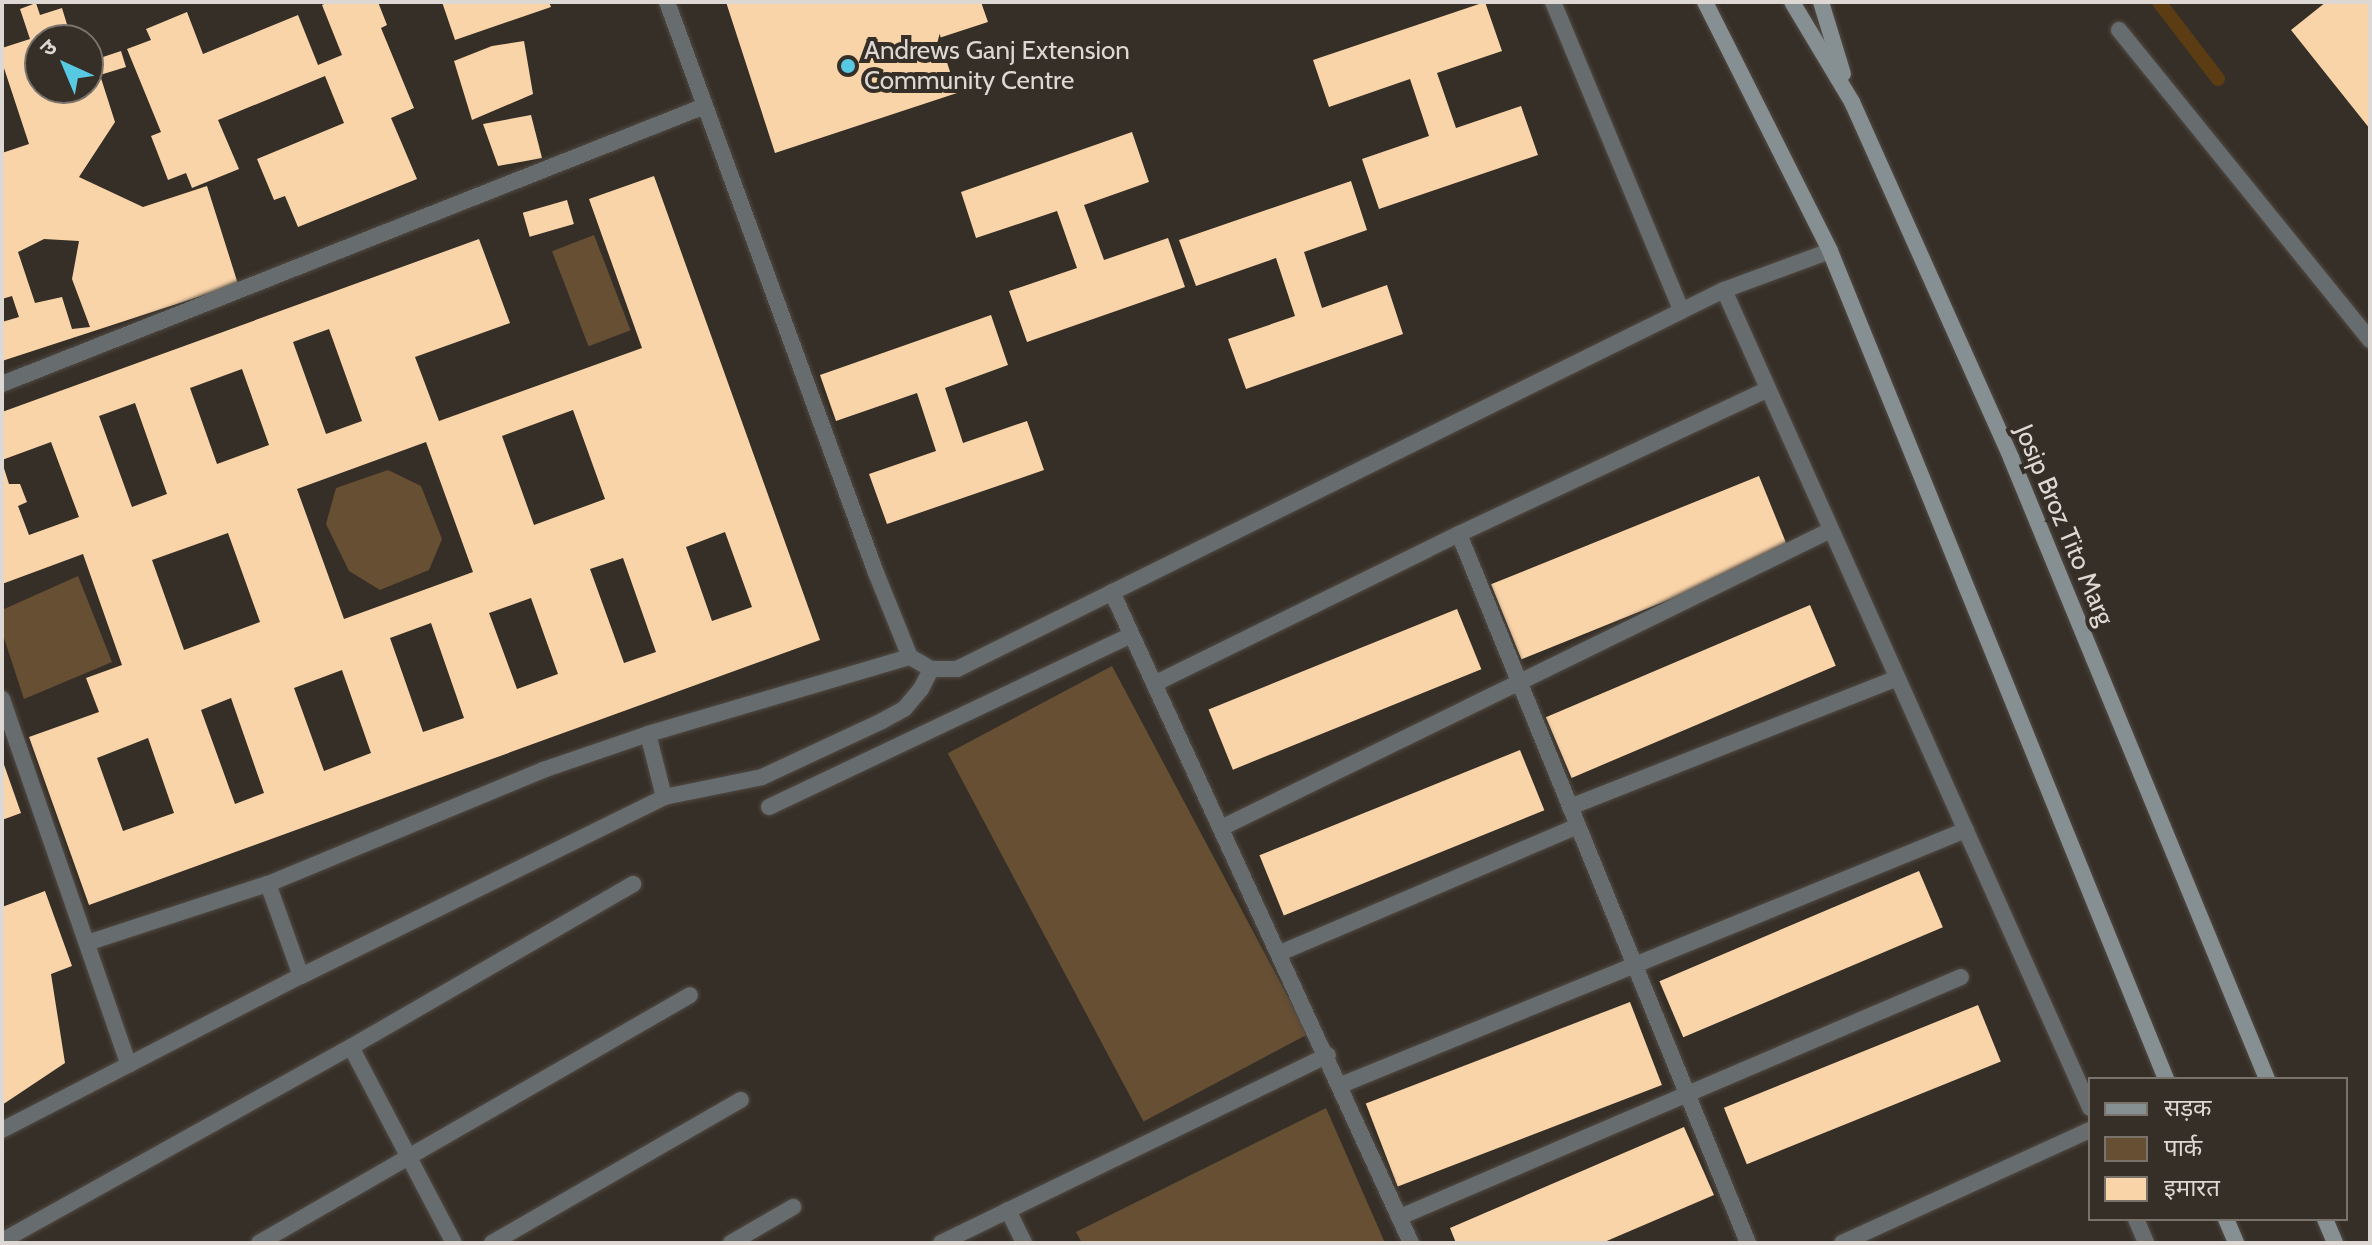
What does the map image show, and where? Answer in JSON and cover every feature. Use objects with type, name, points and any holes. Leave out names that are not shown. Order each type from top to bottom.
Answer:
[{"type":"main road","points":[[1705,2],[1830,251],[2165,1077]]},
{"type":"main road","name":"Josip Broz Tito Marg","points":[[1792,2],[1852,102],[2011,458],[2266,1077]]},
{"type":"main road","points":[[1821,2],[1852,102]]},
{"type":"main road","points":[[2227,1221],[2236,1243]]},
{"type":"main road","points":[[2326,1221],[2335,1243]]},
{"type":"street","points":[[667,2],[910,657],[931,669],[957,669],[1681,310],[1724,290],[1830,251]]},
{"type":"street","points":[[1553,2],[1681,310]]},
{"type":"street","points":[[2119,30],[2370,340]]},
{"type":"street","points":[[2,384],[705,106]]},
{"type":"street","points":[[1724,290],[2088,1104]]},
{"type":"street","points":[[1154,684],[1459,534],[1768,389]]},
{"type":"street","points":[[1221,828],[1831,530]]},
{"type":"street","points":[[1459,534],[1748,1243]]},
{"type":"street","points":[[1112,592],[1328,1055],[1411,1243]]},
{"type":"street","points":[[769,807],[1131,635]]},
{"type":"street","points":[[87,943],[268,884],[543,770],[648,734],[910,657]]},
{"type":"street","points":[[2,1130],[301,976],[664,797],[762,777],[882,721],[905,708],[921,689],[931,669]]},
{"type":"street","points":[[1570,807],[1897,678]]},
{"type":"street","points":[[2,699],[129,1065]]},
{"type":"street","points":[[648,734],[664,797]]},
{"type":"street","points":[[1280,953],[1578,826]]},
{"type":"street","points":[[1341,1085],[1966,830]]},
{"type":"street","points":[[268,884],[301,976]]},
{"type":"street","points":[[2,1241],[351,1047],[633,884]]},
{"type":"street","points":[[1400,1217],[1961,977]]},
{"type":"street","points":[[259,1243],[690,995]]},
{"type":"street","points":[[351,1047],[454,1243]]},
{"type":"street","points":[[941,1243],[1328,1055]]},
{"type":"street","points":[[492,1243],[741,1100]]},
{"type":"street","points":[[1842,1243],[2088,1131]]},
{"type":"street","points":[[731,1243],[793,1207]]},
{"type":"street","points":[[1008,1210],[1024,1243]]},
{"type":"street","points":[[2137,1221],[2146,1243]]},
{"type":"green space","points":[[594,235],[631,330],[589,346],[552,251]]},
{"type":"green space","points":[[388,470],[421,486],[442,539],[429,570],[380,590],[349,571],[326,524],[336,488]]},
{"type":"green space","points":[[78,576],[112,662],[24,699],[2,632],[2,610]]},
{"type":"green space","points":[[1112,666],[1308,1034],[1144,1122],[948,753]]},
{"type":"green space","points":[[1326,1108],[1385,1243],[1082,1243],[1076,1232]]},
{"type":"building","points":[[328,2],[378,2],[387,25],[381,28],[414,108],[391,118],[417,179],[298,227],[285,196],[274,200],[257,159],[344,123],[325,76],[218,120],[239,169],[192,188],[186,173],[168,180],[151,136],[161,132],[127,49],[151,40],[146,29],[187,12],[203,54],[298,15],[318,65],[342,55],[322,5]]},
{"type":"building","points":[[442,2],[549,2],[551,7],[455,40]]},
{"type":"building","name":"Andrews Ganj Extension Community Centre","points":[[726,2],[981,2],[988,22],[939,38],[957,93],[775,153]]},
{"type":"building","points":[[1485,2],[1502,51],[1437,73],[1456,128],[1521,106],[1538,155],[1379,209],[1362,159],[1429,136],[1410,79],[1329,107],[1313,60]]},
{"type":"building","points":[[2326,2],[2370,2],[2370,129],[2291,30]]},
{"type":"building","points":[[36,3],[40,15],[62,8],[67,24],[25,24],[20,9]]},
{"type":"building","points":[[24,41],[24,104],[104,104],[104,88],[115,122],[79,177],[143,207],[207,186],[238,284],[2,361],[2,322],[19,317],[12,296],[2,299],[2,153],[29,144],[2,62],[2,48]],"holes":[[[44,239],[79,241],[72,279],[90,327],[72,329],[62,297],[35,303],[18,252]]]},
{"type":"building","points":[[524,41],[533,94],[472,120],[454,61],[492,46]]},
{"type":"building","points":[[121,51],[126,67],[104,74],[104,57]]},
{"type":"building","points":[[531,115],[542,158],[498,166],[483,124]]},
{"type":"building","points":[[1132,132],[1149,182],[1084,205],[1104,260],[1168,238],[1185,287],[1027,342],[1009,291],[1077,268],[1057,211],[976,238],[961,192]]},
{"type":"building","points":[[654,176],[820,640],[89,905],[29,737],[99,712],[86,678],[122,665],[83,554],[2,584],[2,462],[9,484],[20,484],[27,502],[18,506],[29,535],[79,517],[51,442],[2,460],[2,412],[479,239],[510,323],[415,357],[439,421],[642,348],[589,199]],"holes":[[[329,329],[362,421],[326,434],[293,342]],[[242,369],[269,445],[217,464],[190,388]],[[135,403],[167,494],[132,507],[99,416]],[[573,410],[605,499],[534,525],[502,436]],[[426,442],[473,572],[344,619],[297,489]],[[725,532],[752,607],[712,621],[686,547]],[[228,533],[260,622],[184,650],[152,560]],[[623,558],[656,652],[624,663],[590,569]],[[531,598],[558,674],[517,689],[489,613]],[[431,623],[464,718],[423,732],[390,638]],[[342,670],[371,753],[324,771],[294,688]],[[231,698],[264,793],[235,804],[201,710]],[[148,738],[174,813],[123,831],[97,758]]]},
{"type":"building","points":[[1351,181],[1367,230],[1304,252],[1322,308],[1387,285],[1403,334],[1246,389],[1228,339],[1295,316],[1276,258],[1196,286],[1179,240]]},
{"type":"building","points":[[567,200],[574,224],[530,237],[523,213]]},
{"type":"building","points":[[991,315],[1008,365],[945,388],[963,443],[1027,421],[1044,470],[887,524],[869,474],[936,451],[917,393],[836,421],[820,375]]},
{"type":"building","points":[[1759,476],[1789,551],[1521,659],[1491,584]]},
{"type":"building","points":[[1810,605],[1836,666],[1572,778],[1546,717]]},
{"type":"building","points":[[1457,609],[1481,669],[1233,770],[1209,709]]},
{"type":"building","points":[[1520,750],[1544,810],[1284,916],[1259,855]]},
{"type":"building","points":[[2,759],[21,813],[2,820]]},
{"type":"building","points":[[1919,871],[1943,927],[1683,1037],[1659,981]]},
{"type":"building","points":[[45,891],[72,966],[51,974],[65,1063],[2,1105],[2,907]]},
{"type":"building","points":[[1630,1002],[1662,1085],[1398,1187],[1366,1103]]},
{"type":"building","points":[[1978,1005],[2001,1062],[1747,1164],[1724,1108]]},
{"type":"building","points":[[1684,1127],[1714,1195],[1602,1243],[1456,1243],[1450,1228]]},
{"type":"waterway","points":[[2159,2],[2218,79]]},
{"type":"place","name":"Andrews Ganj Extension Community Centre","points":[[848,66]]}]
